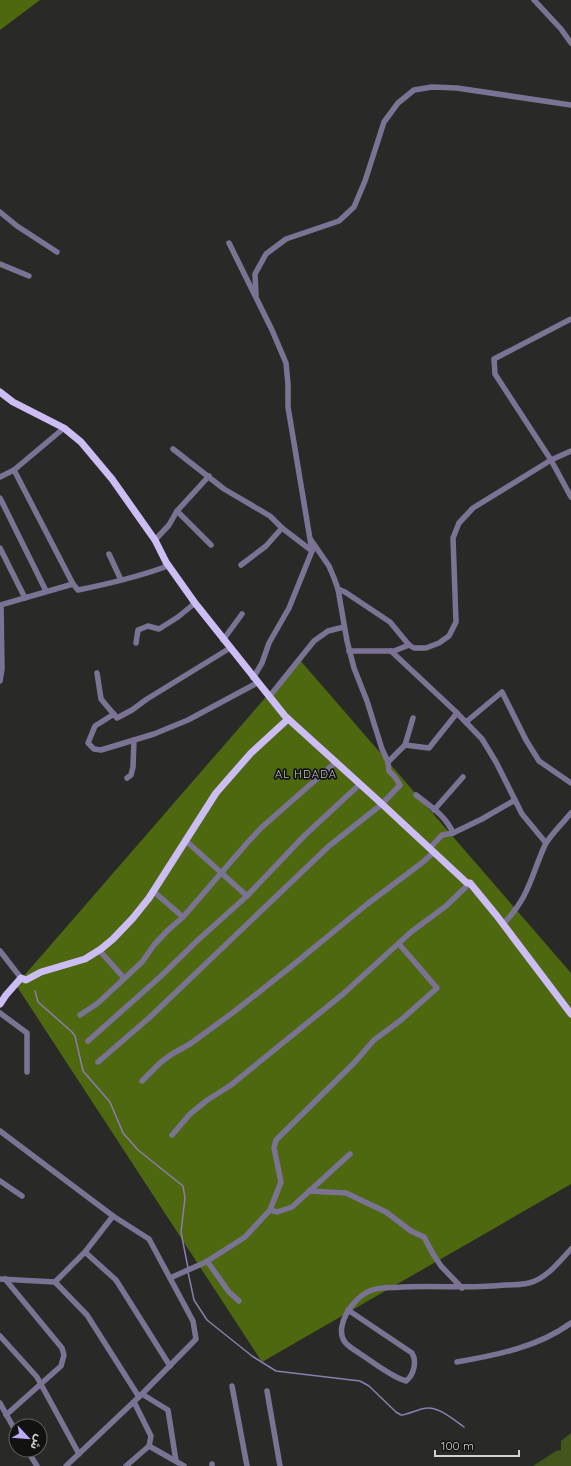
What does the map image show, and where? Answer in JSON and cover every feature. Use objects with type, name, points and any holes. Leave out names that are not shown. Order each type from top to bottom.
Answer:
[{"type":"main road","points":[[0,392],[12,402],[64,428],[81,442],[107,474],[154,540],[166,562],[195,603],[288,720],[336,762],[467,883],[470,883],[571,1014]]},
{"type":"main road","points":[[0,1004],[21,978],[26,980],[41,972],[85,959],[107,945],[133,918],[154,890],[216,793],[243,761],[288,720]]},
{"type":"street","points":[[534,0],[561,29],[571,43]]},
{"type":"street","points":[[256,297],[255,274],[266,254],[286,240],[340,221],[354,207],[384,122],[398,103],[414,90],[432,87],[458,88],[571,105]]},
{"type":"street","points":[[0,212],[17,226],[57,252]]},
{"type":"street","points":[[114,714],[95,726],[88,742],[94,749],[101,750],[154,734],[188,720],[255,680],[269,643],[289,608],[312,551],[288,407],[286,363],[256,297],[229,243]]},
{"type":"street","points":[[0,264],[29,276]]},
{"type":"street","points":[[571,319],[494,359],[495,374],[551,460],[571,497]]},
{"type":"street","points":[[0,477],[14,470],[64,428]]},
{"type":"street","points":[[173,450],[224,488],[270,516],[282,528],[312,551]]},
{"type":"street","points":[[338,589],[345,592],[390,622],[414,648],[426,648],[439,643],[449,636],[456,622],[453,538],[459,523],[473,508],[551,460],[571,451]]},
{"type":"street","points":[[14,470],[73,584],[78,590],[121,580],[165,567],[166,562]]},
{"type":"street","points":[[154,540],[169,525],[177,511],[208,476]]},
{"type":"street","points":[[0,498],[46,591]]},
{"type":"street","points":[[177,511],[211,545]]},
{"type":"street","points":[[241,565],[266,546],[282,528]]},
{"type":"street","points":[[98,1062],[149,1018],[329,846],[382,804],[400,785],[389,771],[388,762],[382,749],[367,701],[354,668],[344,627],[338,589],[329,566],[311,540]]},
{"type":"street","points":[[0,548],[25,598]]},
{"type":"street","points":[[108,554],[121,580]]},
{"type":"street","points":[[0,681],[1,605],[73,584]]},
{"type":"street","points":[[136,643],[138,630],[148,626],[158,630],[178,617],[195,603]]},
{"type":"street","points":[[223,640],[242,614]]},
{"type":"street","points":[[269,697],[314,641],[328,631],[344,627]]},
{"type":"street","points":[[349,651],[394,651],[410,645]]},
{"type":"street","points":[[97,673],[101,699],[117,718],[230,648]]},
{"type":"street","points":[[390,651],[457,713],[487,747],[525,818],[546,843]]},
{"type":"street","points":[[466,722],[502,692],[526,740],[539,761],[571,783]]},
{"type":"street","points":[[405,745],[429,748],[457,713]]},
{"type":"street","points":[[388,762],[405,745],[413,718]]},
{"type":"street","points":[[127,778],[132,775],[134,766],[134,740]]},
{"type":"street","points":[[80,1015],[98,1003],[142,962],[154,945],[183,917],[261,828],[336,762]]},
{"type":"street","points":[[434,810],[463,777]]},
{"type":"street","points":[[88,1041],[247,896],[304,836],[360,784]]},
{"type":"street","points":[[416,795],[449,824],[453,833]]},
{"type":"street","points":[[142,1081],[161,1062],[190,1044],[234,1011],[366,905],[424,862],[442,835],[453,833],[498,811],[515,800]]},
{"type":"street","points":[[503,924],[515,912],[525,897],[546,843],[571,813]]},
{"type":"street","points":[[185,840],[247,896]]},
{"type":"street","points":[[172,1135],[190,1114],[206,1101],[231,1085],[343,994],[411,932],[446,906],[470,883]]},
{"type":"street","points":[[154,890],[183,917]]},
{"type":"street","points":[[170,1278],[207,1261],[245,1237],[270,1210],[281,1182],[274,1148],[276,1140],[354,1063],[374,1040],[401,1020],[437,988],[399,944]]},
{"type":"street","points":[[99,950],[124,978]]},
{"type":"street","points":[[0,951],[21,978]]},
{"type":"street","points":[[0,1013],[27,1033],[28,1072]]},
{"type":"street","points":[[1,1134],[113,1216],[149,1239],[193,1321],[196,1339],[141,1396],[66,1466]]},
{"type":"street","points":[[270,1210],[277,1212],[292,1207],[350,1154]]},
{"type":"street","points":[[0,1181],[22,1196]]},
{"type":"street","points":[[309,1191],[346,1192],[386,1212],[411,1231],[424,1237],[441,1266],[462,1288]]},
{"type":"street","points":[[55,1282],[85,1252],[113,1216]]},
{"type":"street","points":[[348,1310],[412,1353],[415,1358],[415,1365],[408,1380],[397,1377],[357,1352],[341,1337],[343,1321],[348,1310],[367,1292],[373,1290],[411,1287],[462,1288],[529,1283],[543,1276],[571,1249]]},
{"type":"street","points":[[85,1252],[116,1280],[170,1366]]},
{"type":"street","points":[[207,1261],[229,1292],[239,1301]]},
{"type":"street","points":[[3,1279],[55,1282],[86,1315],[141,1396],[168,1410],[176,1460]]},
{"type":"street","points":[[3,1279],[62,1348],[64,1355],[61,1366],[6,1416]]},
{"type":"street","points":[[458,1362],[499,1354],[531,1345],[555,1334],[571,1323]]},
{"type":"street","points":[[0,1336],[37,1378],[79,1454]]},
{"type":"street","points":[[232,1386],[246,1466]]},
{"type":"street","points":[[267,1390],[280,1466]]},
{"type":"street","points":[[126,1466],[149,1446],[151,1436],[134,1402]]},
{"type":"street","points":[[0,1403],[8,1419]]},
{"type":"street","points":[[149,1446],[176,1460],[184,1466]]},
{"type":"green space","points":[[0,0],[40,0],[0,30]]},
{"type":"green space","points":[[299,659],[571,973],[571,1184],[262,1362],[16,985]]},
{"type":"green space","points":[[571,1433],[571,1466],[533,1466],[556,1451],[561,1450],[561,1441]]},
{"type":"waterway","points":[[35,991],[38,1002],[75,1036],[83,1071],[110,1102],[123,1133],[138,1150],[183,1186],[185,1198],[181,1232],[188,1268]]},
{"type":"waterway","points":[[188,1272],[194,1300],[207,1320],[252,1356],[276,1371],[360,1381],[369,1386],[401,1415],[428,1408],[438,1410],[464,1427]]},
{"type":"district","name":"AL HDADA","points":[[306,774]]}]
